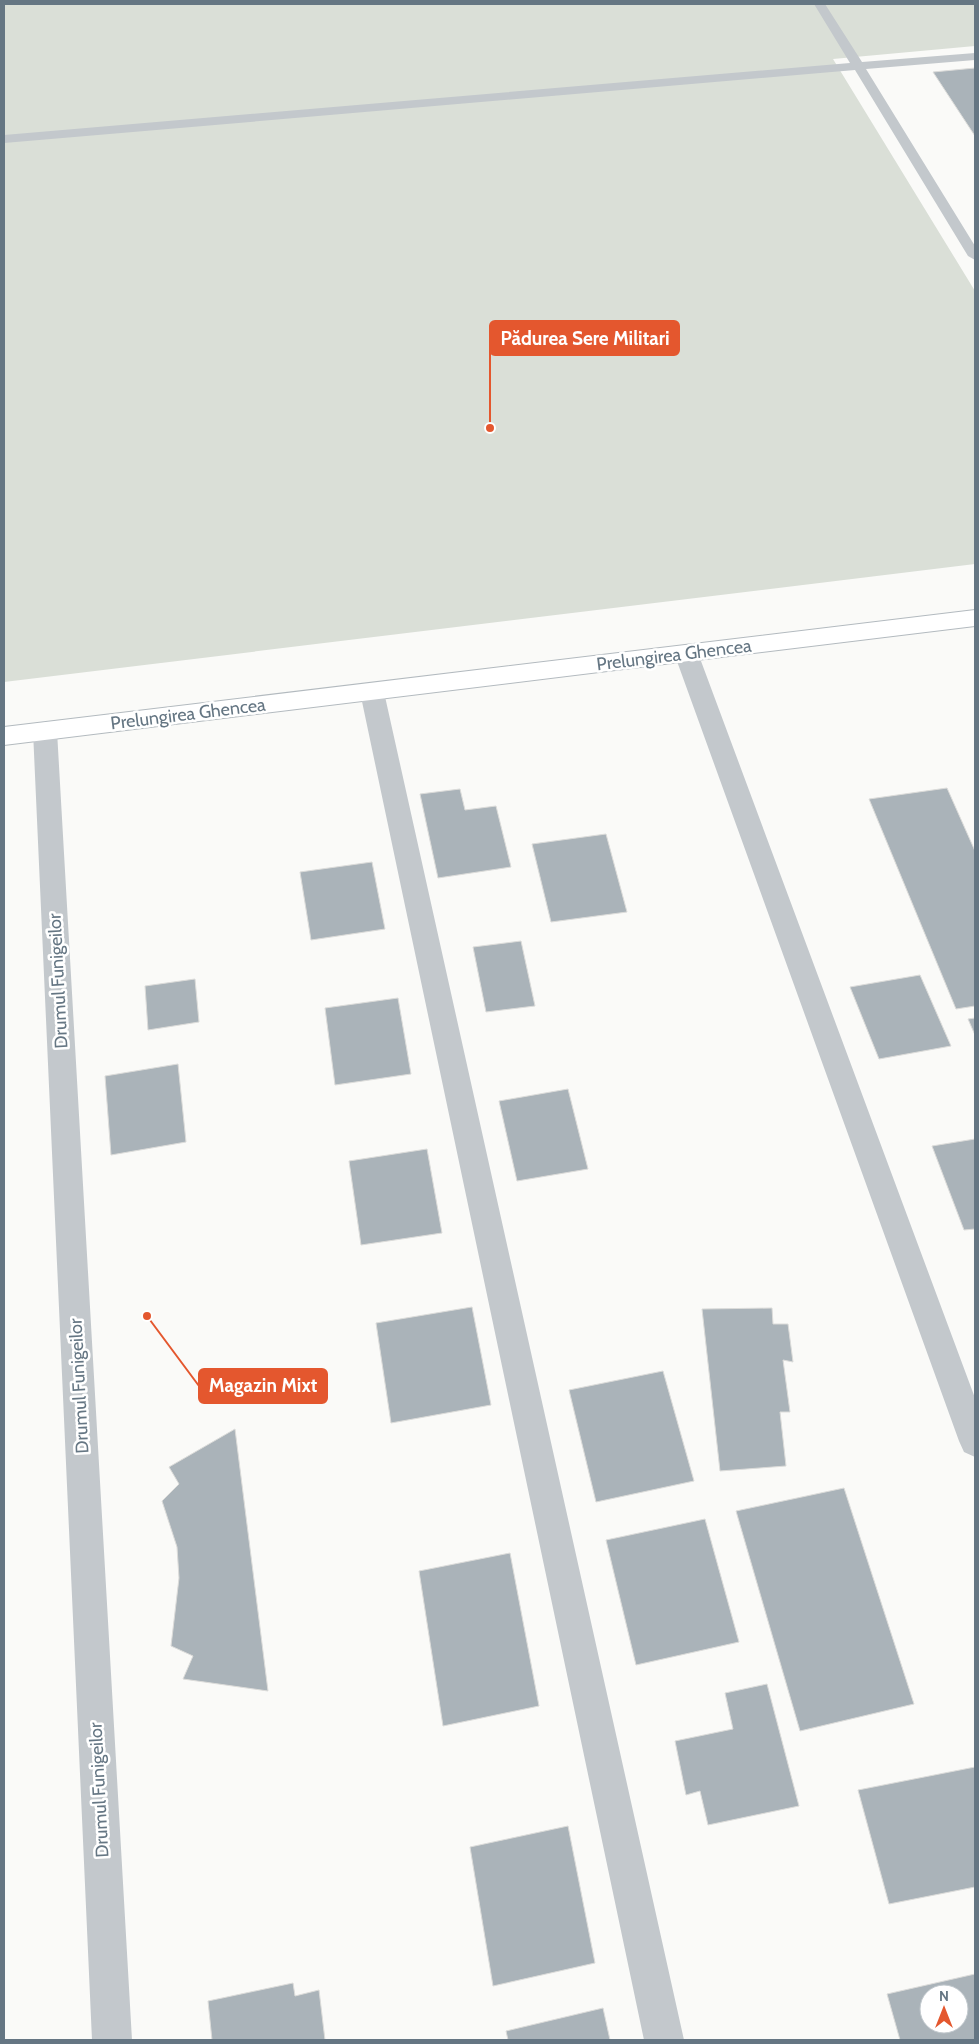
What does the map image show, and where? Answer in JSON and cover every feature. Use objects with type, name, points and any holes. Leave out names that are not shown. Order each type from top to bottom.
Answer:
[{"type":"main road","name":"Prelungirea Ghencea","points":[[4,736],[975,618]]},
{"type":"street","points":[[686,653],[975,1441]]},
{"type":"street","points":[[372,692],[381,742],[664,2040]]},
{"type":"street","name":"Drumul Funigeilor","points":[[45,731],[112,2040]]},
{"type":"lane","points":[[820,4],[975,256]]},
{"type":"lane","points":[[4,139],[975,56]]},
{"type":"shaded area","points":[[4,4],[975,4],[975,46],[833,59],[975,291],[975,564],[4,682]]},
{"type":"building","points":[[975,68],[975,136],[933,72]]},
{"type":"building","points":[[947,788],[975,851],[975,1006],[956,1009],[869,799]]},
{"type":"building","points":[[460,789],[465,810],[496,806],[511,867],[438,878],[420,794]]},
{"type":"building","points":[[606,834],[627,912],[551,922],[532,844]]},
{"type":"building","points":[[372,862],[385,929],[311,940],[300,872]]},
{"type":"building","points":[[521,941],[535,1006],[486,1012],[473,947]]},
{"type":"building","points":[[920,975],[951,1046],[879,1059],[850,987]]},
{"type":"building","points":[[195,979],[199,1022],[148,1030],[145,986]]},
{"type":"building","points":[[398,998],[411,1074],[335,1085],[325,1008]]},
{"type":"building","points":[[975,1018],[975,1035],[968,1019]]},
{"type":"building","points":[[178,1064],[186,1142],[111,1155],[105,1076]]},
{"type":"building","points":[[568,1089],[588,1169],[517,1181],[499,1101]]},
{"type":"building","points":[[975,1139],[975,1229],[964,1230],[932,1146]]},
{"type":"building","points":[[427,1149],[442,1233],[361,1245],[349,1161]]},
{"type":"building","points":[[472,1307],[491,1405],[391,1423],[376,1323]]},
{"type":"building","points":[[772,1308],[773,1324],[788,1324],[793,1362],[783,1360],[790,1412],[780,1412],[786,1466],[720,1471],[702,1309]]},
{"type":"building","points":[[663,1371],[694,1481],[596,1502],[569,1390]]},
{"type":"building","points":[[235,1429],[268,1691],[183,1679],[193,1656],[171,1646],[179,1578],[177,1547],[162,1501],[179,1484],[169,1467]]},
{"type":"building","points":[[844,1488],[914,1704],[800,1731],[736,1511]]},
{"type":"building","points":[[705,1519],[739,1642],[636,1665],[606,1540]]},
{"type":"building","points":[[510,1553],[539,1706],[443,1726],[419,1571]]},
{"type":"building","points":[[767,1684],[799,1806],[708,1825],[700,1791],[686,1795],[675,1741],[733,1729],[725,1693]]},
{"type":"building","points":[[975,1767],[975,1887],[889,1904],[858,1790]]},
{"type":"building","points":[[568,1826],[595,1963],[493,1986],[470,1847]]},
{"type":"building","points":[[975,1974],[975,2040],[900,2040],[887,1994],[919,1987],[919,2034],[969,2034],[969,1984],[931,1984]]},
{"type":"building","points":[[293,1983],[295,1996],[319,1990],[325,2040],[212,2040],[208,2001]]},
{"type":"building","points":[[603,2008],[610,2040],[508,2040],[506,2031]]},
{"type":"place","name":"Pădurea Sere Militari","points":[[490,428]]},
{"type":"place","name":"Magazin Mixt","points":[[147,1316]]}]
